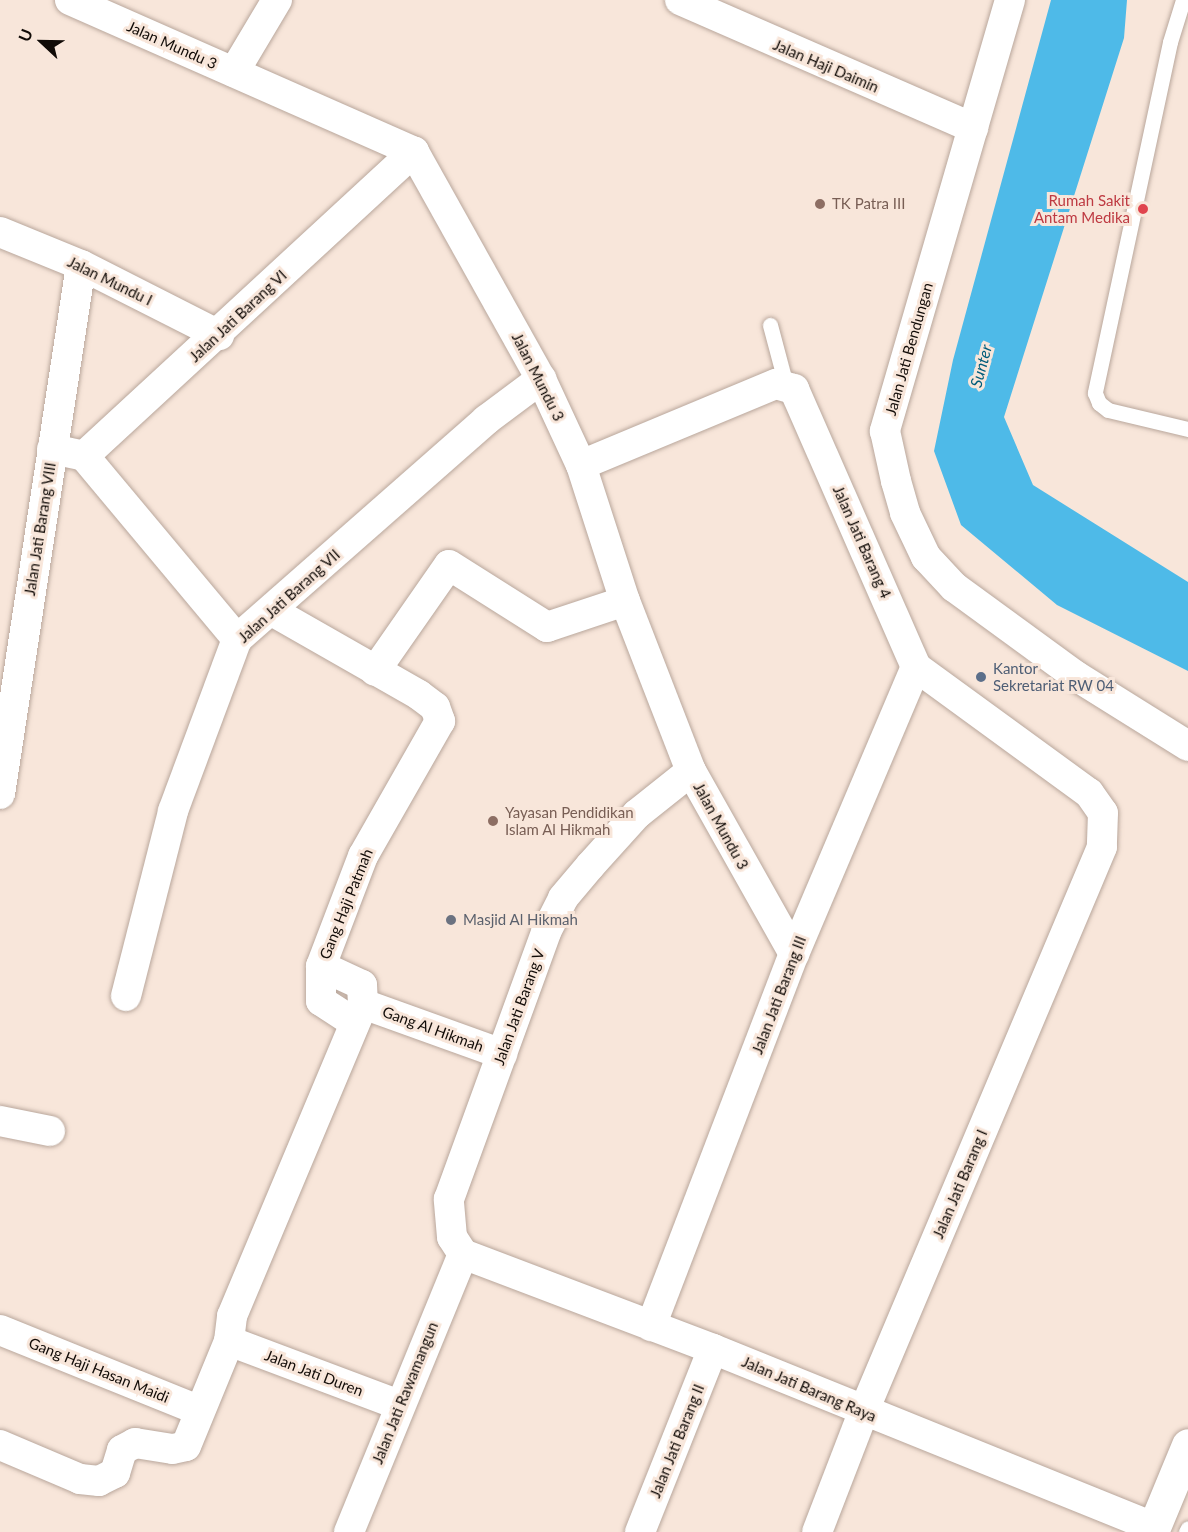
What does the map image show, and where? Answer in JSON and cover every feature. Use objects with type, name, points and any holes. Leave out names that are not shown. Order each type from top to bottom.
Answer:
[{"type":"main road","points":[[1153,1530],[1188,1445]]},
{"type":"street","name":"Jalan Mundu 3","points":[[70,0],[414,152],[541,379],[581,465],[625,601],[691,771],[794,954]]},
{"type":"street","points":[[234,72],[277,0]]},
{"type":"street","name":"Jalan Haji Daimin","points":[[680,0],[712,8],[973,128]]},
{"type":"street","name":"Jalan Jati Bendungan","points":[[1010,0],[885,431],[904,513],[926,557],[954,587],[1076,676],[1188,746]]},
{"type":"street","name":"Jalan Jati Barang VI","points":[[84,456],[219,335],[414,152]]},
{"type":"street","name":"Jalan Mundu I","points":[[0,232],[81,265],[219,335]]},
{"type":"street","name":"Jalan Jati Barang VIII","points":[[0,794],[81,265]]},
{"type":"street","name":"Jalan Jati Barang VII","points":[[126,996],[173,811],[237,639],[272,611],[486,420],[541,379]]},
{"type":"street","points":[[581,465],[776,384],[786,385]]},
{"type":"street","name":"Jalan Jati Barang 4","points":[[786,385],[794,389],[916,667]]},
{"type":"street","points":[[52,449],[84,456],[237,639]]},
{"type":"street","points":[[375,671],[448,564],[547,627],[625,601]]},
{"type":"street","name":"Gang Haji Patmah","points":[[272,611],[435,707],[440,721],[363,856],[321,966],[321,1001],[358,1013]]},
{"type":"street","name":"Jalan Jati Barang I","points":[[817,1532],[863,1413],[1105,836],[1103,813],[1089,793],[916,667]]},
{"type":"street","name":"Jalan Jati Barang III","points":[[651,1326],[794,954],[916,667]]},
{"type":"street","name":"Jalan Jati Barang V","points":[[463,1254],[452,1237],[449,1199],[546,932],[563,898],[637,814],[691,771]]},
{"type":"street","points":[[0,1445],[80,1479],[99,1481],[115,1473],[122,1450],[135,1443],[173,1449],[186,1446],[198,1410],[229,1341],[232,1316],[358,1013]]},
{"type":"street","name":"Gang Al Hikmah","points":[[358,1013],[502,1054]]},
{"type":"street","points":[[0,1121],[50,1131]]},
{"type":"street","name":"Jalan Jati Barang Raya","points":[[463,1254],[713,1349],[863,1413],[1153,1530]]},
{"type":"street","name":"Jalan Jati Rawamangun","points":[[349,1532],[399,1405],[463,1254]]},
{"type":"street","name":"Gang Haji Hasan Maidi","points":[[0,1330],[198,1410]]},
{"type":"street","name":"Jalan Jati Duren","points":[[229,1341],[399,1405]]},
{"type":"street","name":"Jalan Jati Barang II","points":[[640,1532],[713,1349]]},
{"type":"lane","points":[[1183,0],[1168,53],[1095,393],[1099,403],[1108,410],[1188,429]]},
{"type":"lane","points":[[770,325],[786,385]]},
{"type":"water","name":"Sunter","points":[[1051,0],[1127,0],[1124,38],[1004,417],[1033,485],[1188,582],[1188,671],[1057,605],[961,525],[934,451],[953,360]]},
{"type":"place","name":"TK Patra III","points":[[820,204]]},
{"type":"place","name":"Rumah Sakit Antam Medika","points":[[1143,209]]},
{"type":"place","name":"Kantor Sekretariat RW 04","points":[[981,677]]},
{"type":"place","name":"Yayasan Pendidikan Islam Al Hikmah","points":[[493,821]]},
{"type":"place","name":"Masjid Al Hikmah","points":[[451,920]]}]
